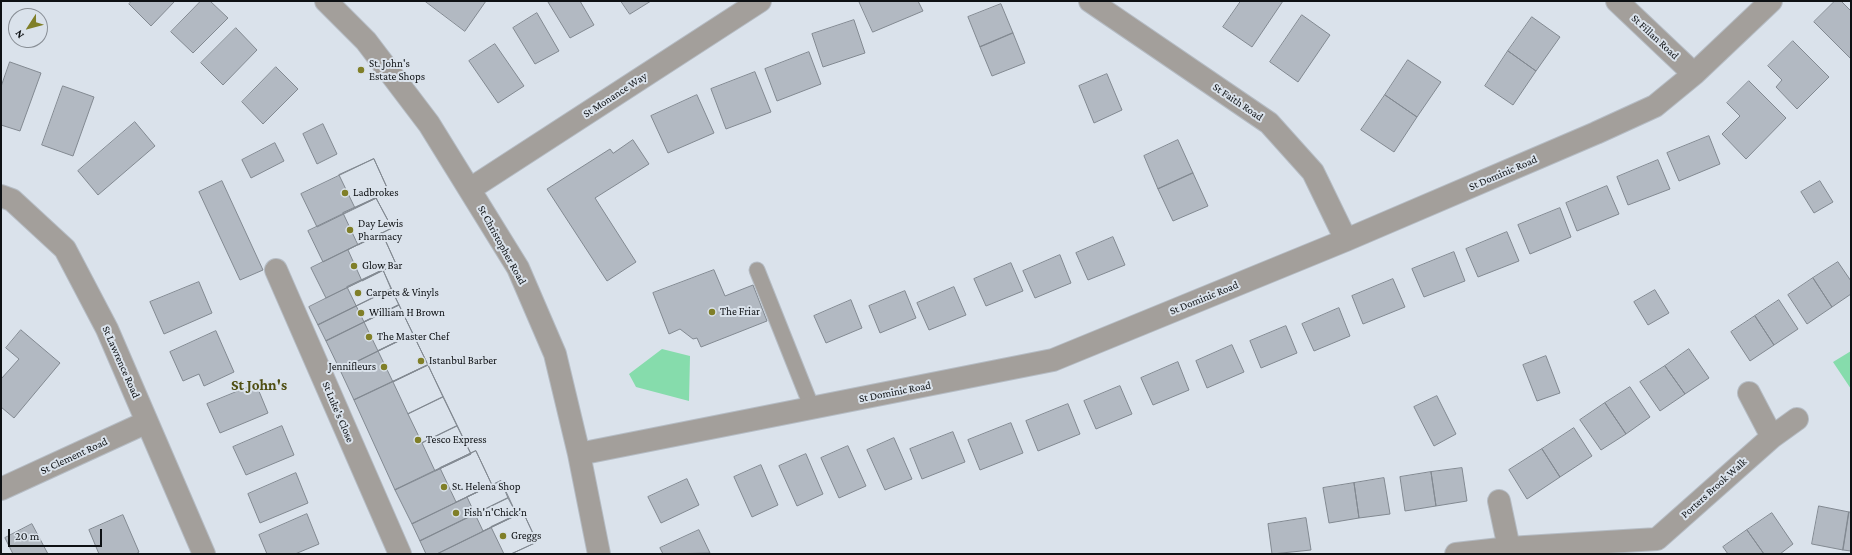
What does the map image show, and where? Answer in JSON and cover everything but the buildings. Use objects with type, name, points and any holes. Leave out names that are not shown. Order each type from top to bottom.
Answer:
[{"type":"street","name":"St Christopher Road","points":[[326,1],[366,41],[429,124],[518,268],[555,354],[579,454],[600,554]]},
{"type":"street","name":"St Faith Road","points":[[1090,1],[1269,123],[1313,172],[1346,240]]},
{"type":"street","name":"St Fillan Road","points":[[1617,1],[1694,74]]},
{"type":"street","name":"St Dominic Road","points":[[579,454],[1053,360],[1346,240],[1596,134],[1656,106],[1694,74],[1771,1]]},
{"type":"street","name":"St Monance Way","points":[[470,189],[753,3]]},
{"type":"street","name":"St Lawrence Road","points":[[1,196],[12,200],[65,249],[107,329],[204,554]]},
{"type":"street","name":"St Luke's Close","points":[[276,270],[400,554]]},
{"type":"street","points":[[1749,393],[1772,436]]},
{"type":"street","name":"Porters Brook Walk","points":[[1456,554],[1509,548],[1662,547],[1772,436],[1797,420]]},
{"type":"street","name":"St Clement Road","points":[[1,489],[147,422]]},
{"type":"street","points":[[1500,501],[1509,548]]},
{"type":"lane","points":[[757,270],[812,408]]},
{"type":"green space","points":[[662,349],[690,356],[689,401],[636,387],[629,374]]},
{"type":"green space","points":[[1851,351],[1851,389],[1833,362]]},
{"type":"place","name":"St. John's Estate Shops","points":[[361,70]]},
{"type":"place","name":"Ladbrokes","points":[[345,193]]},
{"type":"place","name":"Day Lewis Pharmacy","points":[[350,230]]},
{"type":"place","name":"Glow Bar","points":[[354,266]]},
{"type":"place","name":"Carpets & Vinyls","points":[[358,293]]},
{"type":"place","name":"The Friar","points":[[712,312]]},
{"type":"place","name":"William H Brown","points":[[361,313]]},
{"type":"place","name":"The Master Chef","points":[[369,337]]},
{"type":"place","name":"Istanbul Barber","points":[[421,361]]},
{"type":"place","name":"Jennifleurs","points":[[384,367]]},
{"type":"place","name":"Tesco Express","points":[[418,440]]},
{"type":"place","name":"St. Helena Shop","points":[[444,487]]},
{"type":"place","name":"Fish'n'Chick'n","points":[[456,513]]},
{"type":"place","name":"Greggs","points":[[503,536]]},
{"type":"district","name":"St John's","points":[[259,385]]}]
